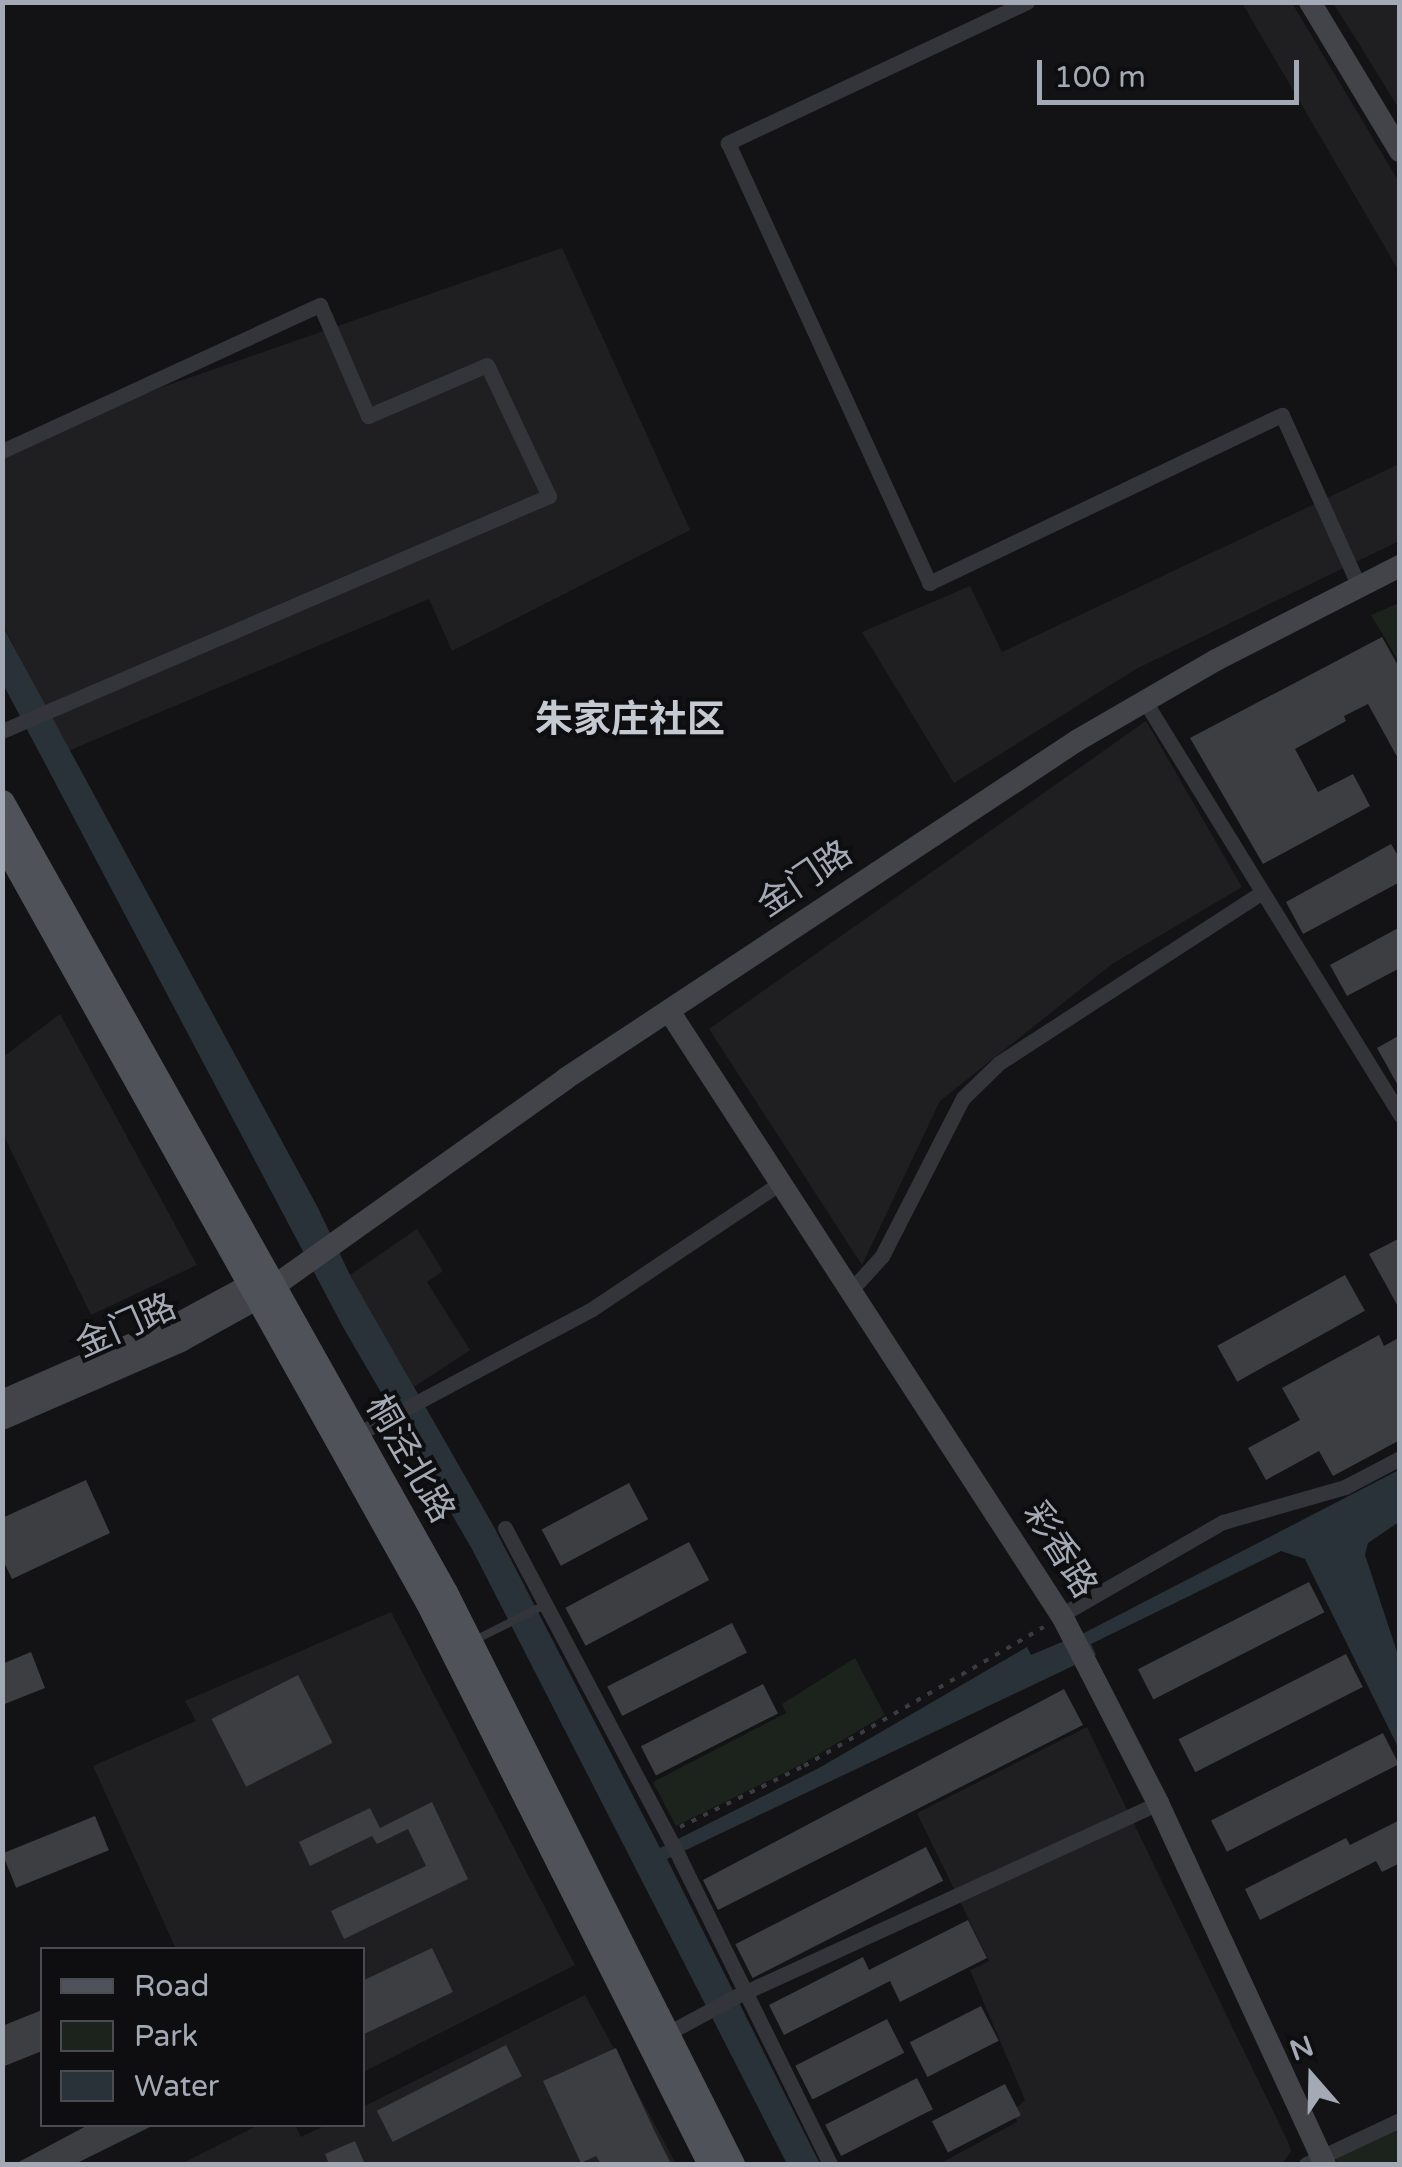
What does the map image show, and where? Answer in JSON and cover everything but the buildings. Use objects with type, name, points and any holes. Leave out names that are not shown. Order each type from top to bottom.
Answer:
[{"type":"main road","points":[[1310,2],[1400,151]]},
{"type":"main road","name":"金门路","points":[[2,1419],[181,1341],[296,1270],[669,1011],[1144,700],[1400,566]]},
{"type":"main road","name":"桐泾北路","points":[[2,802],[259,1291],[436,1617],[710,2164]]},
{"type":"main road","name":"桐泾北路","points":[[2,840],[259,1291],[356,1435],[472,1642],[732,2164]]},
{"type":"main road","name":"彩香路","points":[[669,1011],[1062,1616],[1158,1803],[1317,2161]]},
{"type":"main road","name":"金门路","points":[[2,1401],[259,1291]]},
{"type":"street","points":[[1027,2],[728,143],[928,583],[1282,415],[1359,586]]},
{"type":"street","points":[[2,451],[320,305],[368,416],[487,365],[549,496],[2,731]]},
{"type":"street","points":[[1144,700],[1400,1115]]},
{"type":"street","points":[[852,1290],[882,1256],[963,1098],[999,1063],[1262,892]]},
{"type":"street","points":[[356,1435],[592,1309],[782,1182]]},
{"type":"street","points":[[1062,1616],[1222,1522],[1345,1487],[1400,1458]]},
{"type":"street","points":[[505,1528],[542,1606],[680,1859],[741,1995],[830,2164]]},
{"type":"street","points":[[666,2034],[708,2010],[1158,1803]]},
{"type":"street","points":[[1317,2161],[1400,2120]]},
{"type":"lane","points":[[472,1642],[542,1606]]},
{"type":"path","points":[[667,1834],[804,1766],[1062,1616]]},
{"type":"shaded area","points":[[1242,3],[1292,3],[1399,182],[1399,271]]},
{"type":"shaded area","points":[[1333,3],[1399,3],[1399,109],[1361,47]]},
{"type":"shaded area","points":[[562,248],[690,530],[452,651],[429,599],[68,751],[3,625],[2,443]]},
{"type":"shaded area","points":[[1399,464],[1399,541],[1136,669],[954,783],[862,632],[970,586],[1002,652]]},
{"type":"shaded area","points":[[1146,721],[1242,887],[1112,964],[940,1101],[862,1265],[709,1029]]},
{"type":"shaded area","points":[[60,1014],[197,1265],[91,1315],[3,1134],[3,1057]]},
{"type":"shaded area","points":[[417,1229],[443,1271],[427,1282],[470,1350],[414,1387],[350,1275]]},
{"type":"shaded area","points":[[391,1612],[575,1965],[365,2071],[365,1947],[175,1947],[93,1766],[196,1721],[185,1701]]},
{"type":"shaded area","points":[[1087,1727],[1288,2142],[1291,2151],[1282,2164],[939,2164],[1017,2122],[1014,2110],[1025,2100],[970,1970],[989,1961],[917,1813]]},
{"type":"shaded area","points":[[585,1995],[676,2164],[181,2164],[255,2127],[296,2127],[301,2137],[322,2127],[365,2127],[365,2106]]},
{"type":"green space","points":[[1399,603],[1399,662],[1371,615]]},
{"type":"green space","points":[[855,1658],[885,1715],[800,1765],[676,1826],[653,1782],[786,1713],[782,1704]]},
{"type":"green space","points":[[1399,2125],[1399,2164],[1338,2164],[1334,2156]]},
{"type":"water","points":[[2,625],[317,1206],[350,1275],[494,1527],[660,1848],[819,1768],[1027,1647],[1031,1655],[1086,1632],[1399,1470],[1399,1522],[1368,1543],[1365,1555],[1399,1658],[1399,1749],[1305,1559],[1281,1551],[1091,1644],[1096,1655],[667,1859],[820,2164],[787,2164],[472,1549],[343,1327],[3,684]]},
{"type":"district","name":"朱家庄社区","points":[[630,721]]}]
